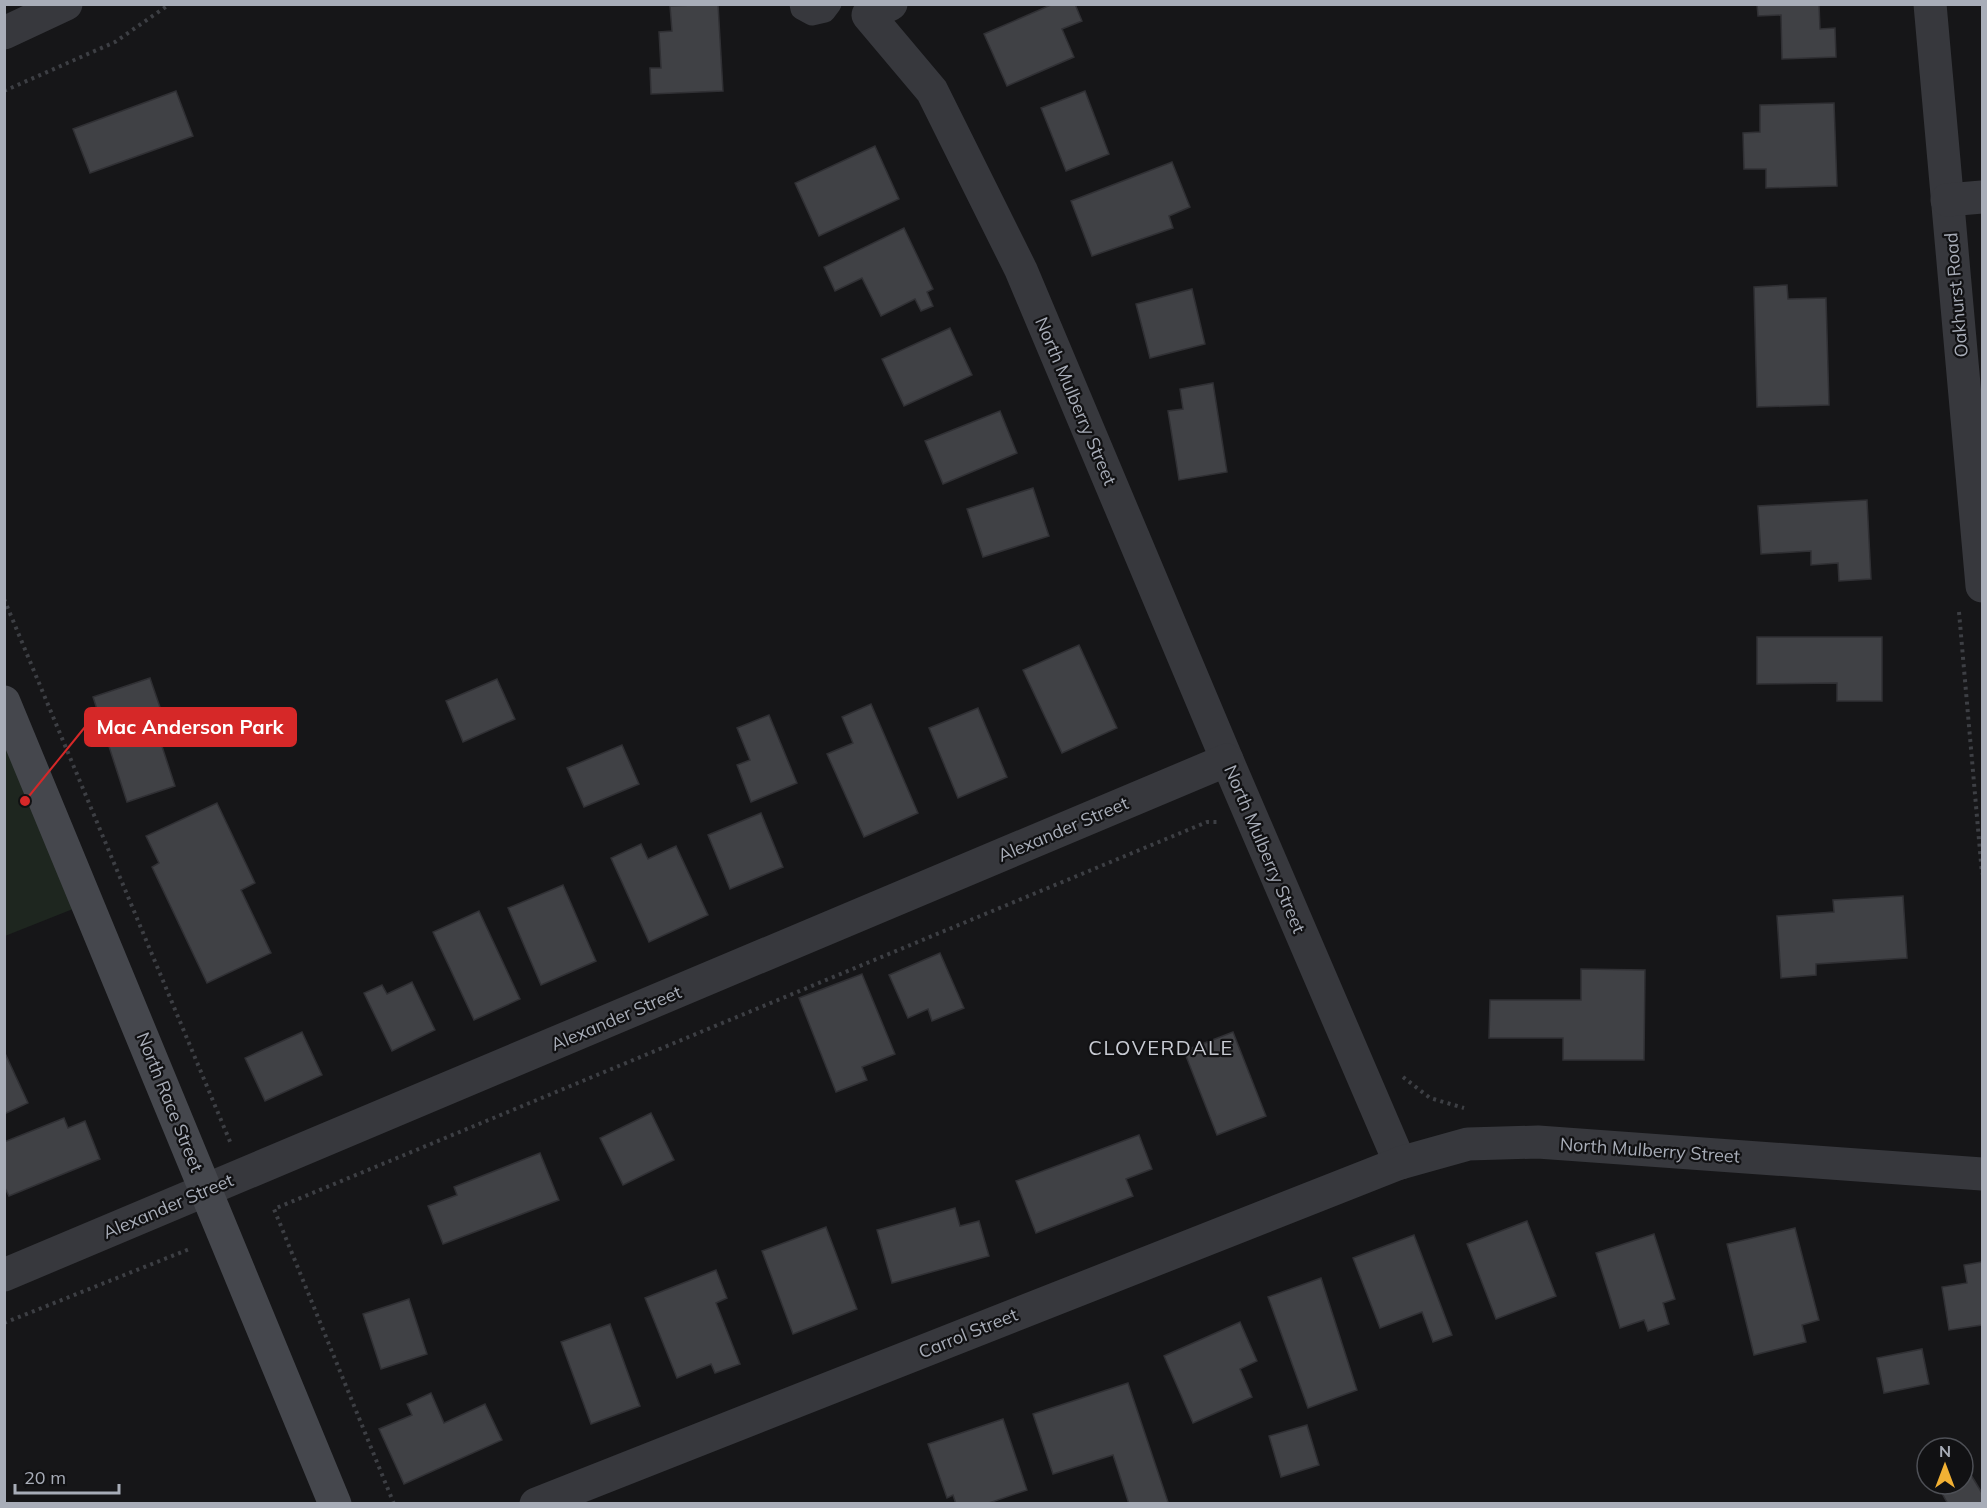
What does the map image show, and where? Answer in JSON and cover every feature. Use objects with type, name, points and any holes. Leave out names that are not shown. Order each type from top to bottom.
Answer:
[{"type":"street","points":[[4,33],[66,4]]},
{"type":"street","name":"Oakhurst Road","points":[[1930,4],[1983,586]]},
{"type":"street","name":"North Mulberry Street","points":[[879,10],[932,91],[1016,259],[1400,1163],[1468,1144],[1538,1142],[1983,1174]]},
{"type":"street","points":[[1947,200],[1983,197]]},
{"type":"street","name":"North Race Street","points":[[4,702],[335,1503]]},
{"type":"street","name":"Alexander Street","points":[[4,1275],[1227,760]]},
{"type":"street","name":"Carrol Street","points":[[537,1503],[1400,1163]]},
{"type":"lane","points":[[800,4],[801,9],[812,15],[825,12],[831,4]]},
{"type":"lane","points":[[838,4],[879,10]]},
{"type":"path","points":[[4,91],[115,42],[170,4]]},
{"type":"path","points":[[4,599],[233,1149]]},
{"type":"path","points":[[394,1503],[274,1209],[1207,822],[1223,821]]},
{"type":"path","points":[[1398,1071],[1410,1085],[1430,1098],[1473,1109]]},
{"type":"path","points":[[4,1323],[195,1247]]},
{"type":"shaded area","points":[[4,699],[88,903],[5,936],[4,936]]},
{"type":"building","points":[[718,4],[723,91],[651,94],[650,68],[661,68],[659,32],[672,31],[670,6]]},
{"type":"building","points":[[1053,4],[1075,4],[1082,21],[1062,29],[1074,57],[1007,86],[984,34]]},
{"type":"building","points":[[1757,4],[1819,4],[1820,29],[1835,28],[1836,57],[1782,59],[1781,15],[1758,16]]},
{"type":"building","points":[[176,91],[193,136],[90,173],[73,129]]},
{"type":"building","points":[[1085,91],[1109,154],[1066,171],[1041,108]]},
{"type":"building","points":[[1834,103],[1837,186],[1766,188],[1766,169],[1744,169],[1743,133],[1760,132],[1760,105]]},
{"type":"building","points":[[875,146],[899,199],[819,236],[795,183]]},
{"type":"building","points":[[1172,162],[1190,207],[1169,216],[1173,228],[1092,256],[1071,201]]},
{"type":"building","points":[[904,228],[933,289],[927,292],[933,306],[921,311],[915,299],[881,316],[862,278],[835,291],[824,267]]},
{"type":"building","points":[[1787,285],[1788,299],[1826,298],[1829,405],[1757,407],[1754,287]]},
{"type":"building","points":[[1192,289],[1205,344],[1150,358],[1136,304]]},
{"type":"building","points":[[950,328],[972,375],[904,406],[882,359]]},
{"type":"building","points":[[1213,383],[1227,472],[1179,480],[1168,411],[1183,409],[1180,389]]},
{"type":"building","points":[[1000,411],[1017,453],[943,484],[925,441]]},
{"type":"building","points":[[1033,488],[1049,536],[983,557],[967,509]]},
{"type":"building","points":[[1867,500],[1871,579],[1839,581],[1838,563],[1811,565],[1811,551],[1761,554],[1758,506]]},
{"type":"building","points":[[1757,637],[1882,637],[1882,701],[1837,701],[1837,683],[1757,684]]},
{"type":"building","points":[[1079,645],[1117,728],[1062,753],[1023,670]]},
{"type":"building","points":[[150,678],[164,719],[154,722],[175,786],[127,802],[93,697]]},
{"type":"building","points":[[497,679],[515,719],[463,742],[446,701]]},
{"type":"building","points":[[871,704],[918,813],[864,837],[827,754],[853,743],[842,717]]},
{"type":"building","points":[[978,708],[1007,777],[958,798],[929,728]]},
{"type":"building","points":[[769,715],[797,783],[751,802],[737,765],[750,760],[737,728]]},
{"type":"building","points":[[622,745],[639,784],[584,807],[567,768]]},
{"type":"building","points":[[217,803],[255,883],[241,890],[271,953],[207,983],[152,867],[159,863],[146,836]]},
{"type":"building","points":[[761,813],[783,867],[730,889],[708,835]]},
{"type":"building","points":[[641,844],[648,859],[676,846],[708,915],[649,942],[611,858]]},
{"type":"building","points":[[563,885],[596,961],[541,985],[508,908]]},
{"type":"building","points":[[1903,896],[1907,958],[1816,964],[1816,975],[1781,978],[1777,916],[1834,912],[1833,900]]},
{"type":"building","points":[[479,911],[520,999],[474,1020],[433,932]]},
{"type":"building","points":[[940,953],[964,1008],[932,1021],[928,1009],[908,1018],[889,975]]},
{"type":"building","points":[[1581,969],[1645,970],[1644,1060],[1563,1060],[1563,1038],[1489,1038],[1490,1000],[1581,1000]]},
{"type":"building","points":[[862,974],[895,1054],[862,1067],[867,1080],[836,1092],[799,998]]},
{"type":"building","points":[[412,982],[435,1030],[392,1051],[364,993],[382,985],[387,994]]},
{"type":"building","points":[[302,1032],[322,1075],[265,1101],[245,1058]]},
{"type":"building","points":[[1233,1032],[1266,1116],[1217,1135],[1184,1051]]},
{"type":"building","points":[[4,1051],[28,1103],[4,1114]]},
{"type":"building","points":[[651,1113],[674,1160],[623,1185],[600,1138]]},
{"type":"building","points":[[64,1118],[68,1128],[85,1121],[100,1159],[9,1196],[4,1186],[4,1142]]},
{"type":"building","points":[[1139,1135],[1152,1169],[1126,1179],[1133,1196],[1036,1233],[1016,1181]]},
{"type":"building","points":[[540,1153],[559,1200],[443,1244],[428,1206],[457,1195],[454,1187]]},
{"type":"building","points":[[955,1208],[960,1226],[979,1221],[989,1256],[892,1283],[877,1230]]},
{"type":"building","points":[[1527,1221],[1556,1296],[1496,1319],[1467,1244]]},
{"type":"building","points":[[826,1227],[857,1309],[793,1334],[762,1251]]},
{"type":"building","points":[[1795,1228],[1819,1320],[1802,1325],[1806,1342],[1754,1355],[1727,1244]]},
{"type":"building","points":[[1654,1234],[1675,1299],[1663,1303],[1669,1324],[1648,1331],[1644,1320],[1620,1328],[1596,1253]]},
{"type":"building","points":[[1414,1235],[1452,1335],[1433,1342],[1422,1312],[1380,1328],[1353,1258]]},
{"type":"building","points":[[1982,1262],[1982,1325],[1949,1330],[1942,1287],[1967,1283],[1964,1265]]},
{"type":"building","points":[[716,1270],[727,1298],[716,1303],[740,1364],[715,1373],[711,1364],[677,1378],[645,1298]]},
{"type":"building","points":[[1321,1278],[1357,1390],[1308,1408],[1268,1297]]},
{"type":"building","points":[[409,1299],[427,1354],[381,1369],[363,1314]]},
{"type":"building","points":[[1240,1322],[1257,1361],[1240,1369],[1252,1397],[1193,1423],[1164,1356]]},
{"type":"building","points":[[610,1324],[640,1406],[591,1424],[561,1342]]},
{"type":"building","points":[[1922,1349],[1929,1384],[1884,1393],[1877,1358]]},
{"type":"building","points":[[1128,1383],[1168,1502],[1164,1504],[1129,1504],[1113,1455],[1053,1474],[1033,1414]]},
{"type":"building","points":[[431,1393],[444,1423],[485,1404],[502,1440],[404,1484],[379,1429],[412,1415],[407,1404]]},
{"type":"building","points":[[1003,1419],[1027,1490],[986,1504],[956,1504],[953,1495],[947,1498],[928,1444]]},
{"type":"building","points":[[1307,1425],[1319,1465],[1281,1477],[1269,1436]]},
{"type":"building","points":[[1975,1482],[1982,1493],[1982,1504],[1948,1504],[1944,1496],[1975,1496]]},
{"type":"place","name":"Mac Anderson Park","points":[[25,801]]},
{"type":"district","name":"CLOVERDALE","points":[[1161,1047]]}]
